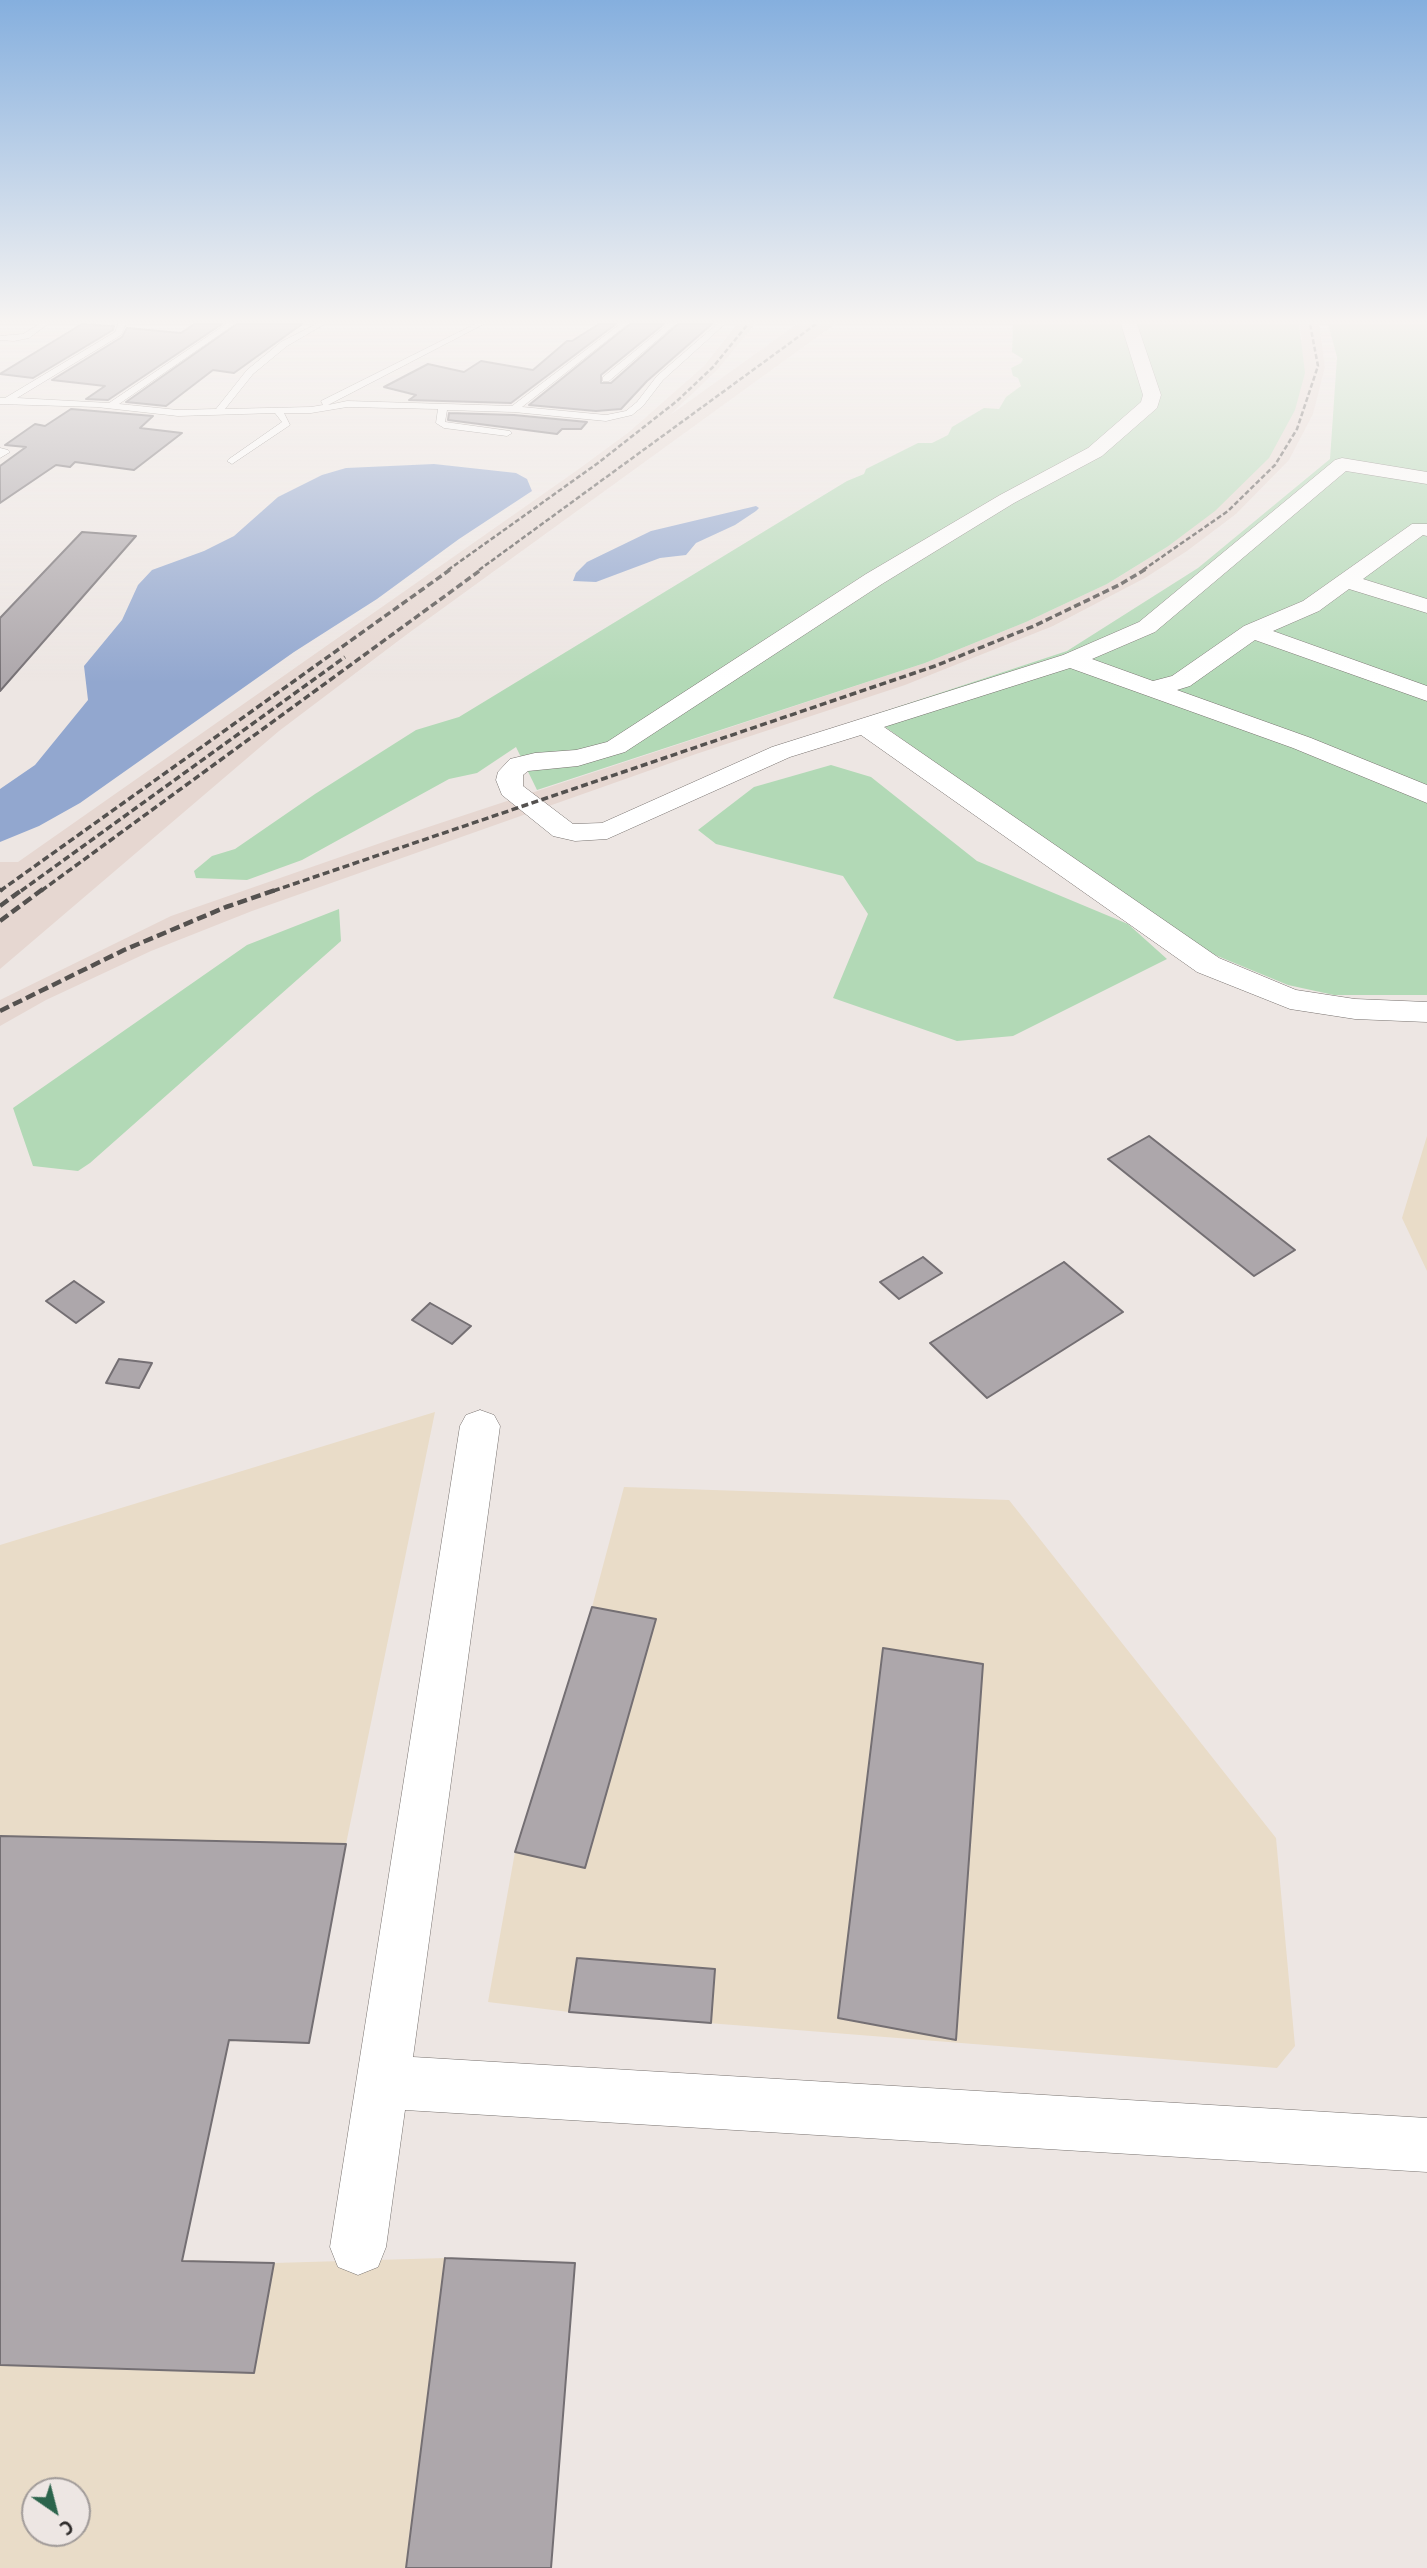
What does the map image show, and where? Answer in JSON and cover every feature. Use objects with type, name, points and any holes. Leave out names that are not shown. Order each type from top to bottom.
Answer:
[{"type":"street","points":[[1104,444],[1094,452],[1007,499],[874,579],[616,747],[578,758],[519,765],[511,772],[511,789],[563,830],[575,833],[600,832],[629,824],[781,752],[819,738],[867,727],[1071,660],[1147,627],[1342,464],[1427,478]]},
{"type":"street","points":[[1153,689],[1181,681],[1252,631],[1311,607],[1419,528],[1427,530]]},
{"type":"street","points":[[1347,580],[1427,606]]},
{"type":"street","points":[[1252,631],[1427,694]]},
{"type":"street","points":[[1071,660],[1302,743],[1427,795]]},
{"type":"street","points":[[867,727],[1208,965],[1290,999],[1354,1009],[1427,1012]]},
{"type":"street","points":[[358,2248],[481,1426]]},
{"type":"street","points":[[383,2082],[1427,2145]]},
{"type":"lane","points":[[232,461],[257,444]]},
{"type":"shaded area","points":[[613,444],[670,444],[406,635],[279,731],[0,969],[0,862],[18,862]]},
{"type":"shaded area","points":[[1234,444],[1297,444],[1289,460],[1236,514],[1187,551],[1145,578],[1053,626],[905,685],[696,754],[252,911],[151,951],[46,1000],[0,1026],[0,1000],[171,916],[392,839],[925,663],[1026,622],[1107,584],[1167,547]]},
{"type":"shaded area","points":[[1427,1136],[1427,1271],[1402,1218]]},
{"type":"shaded area","points":[[435,1412],[346,1844],[309,2043],[229,2041],[182,2260],[274,2263],[445,2258],[575,2263],[551,2568],[0,2568],[0,1545]]},
{"type":"shaded area","points":[[624,1487],[1009,1500],[1276,1838],[1295,2046],[1277,2068],[569,2012],[488,2002],[515,1852],[592,1607]]},
{"type":"green space","points":[[916,444],[1277,444],[1269,458],[1215,511],[1167,547],[1107,584],[1026,622],[925,663],[537,790],[516,747],[477,773],[449,779],[302,860],[247,880],[196,878],[194,871],[212,856],[235,849],[416,730],[459,717],[847,481],[864,474],[866,469]]},
{"type":"green space","points":[[1331,444],[1427,444],[1427,995],[1334,995],[1288,985],[1210,953],[1071,861],[870,716],[1067,651],[1198,568],[1330,459]]},
{"type":"green space","points":[[831,765],[871,777],[977,861],[1128,924],[1167,959],[1013,1036],[957,1041],[833,998],[868,914],[843,876],[716,844],[698,830],[754,787]]},
{"type":"green space","points":[[339,909],[341,941],[90,1163],[78,1171],[33,1166],[13,1108],[247,945]]},
{"type":"water","points":[[434,464],[516,473],[527,479],[532,491],[459,539],[377,599],[294,652],[80,803],[39,826],[0,842],[0,789],[35,765],[88,700],[84,666],[122,620],[138,585],[152,570],[204,551],[234,536],[278,497],[322,475],[346,468]]},
{"type":"water","points":[[756,506],[759,508],[756,511],[735,525],[696,543],[686,555],[660,558],[596,582],[573,581],[576,573],[587,562],[651,531]]},
{"type":"building","points":[[168,444],[134,470],[75,462],[70,467],[56,465],[0,503],[0,466],[26,447],[5,445]]},
{"type":"building","points":[[82,532],[136,536],[0,691],[0,618]]},
{"type":"building","points":[[1149,1136],[1295,1250],[1254,1276],[1108,1159]]},
{"type":"building","points":[[923,1257],[942,1273],[899,1299],[880,1282]]},
{"type":"building","points":[[1064,1262],[1123,1312],[987,1398],[930,1343]]},
{"type":"building","points":[[74,1281],[104,1302],[76,1323],[46,1301]]},
{"type":"building","points":[[430,1303],[471,1326],[452,1344],[412,1320]]},
{"type":"building","points":[[119,1359],[152,1363],[139,1388],[106,1383]]},
{"type":"building","points":[[592,1607],[656,1619],[585,1868],[515,1852]]},
{"type":"building","points":[[883,1648],[983,1664],[956,2040],[838,2018]]},
{"type":"building","points":[[0,1836],[346,1844],[309,2043],[229,2040],[182,2261],[274,2263],[254,2373],[0,2365]]},
{"type":"building","points":[[577,1958],[715,1969],[711,2023],[569,2012]]},
{"type":"building","points":[[445,2258],[575,2263],[551,2568],[406,2568]]},
{"type":"railway","points":[[448,570],[622,444]]},
{"type":"railway","points":[[479,570],[652,444]]},
{"type":"railway","points":[[1143,570],[1228,511],[1275,465],[1288,444]]},
{"type":"railway","points":[[2,889],[0,891],[451,569]]},
{"type":"railway","points":[[41,891],[482,569]]},
{"type":"railway","points":[[273,891],[935,666],[1034,626],[1146,569]]},
{"type":"railway","points":[[21,891],[345,657]]},
{"type":"railway","points":[[0,906],[23,889]]},
{"type":"railway","points":[[0,921],[43,889]]},
{"type":"railway","points":[[0,1011],[124,950],[226,907],[278,889]]}]
